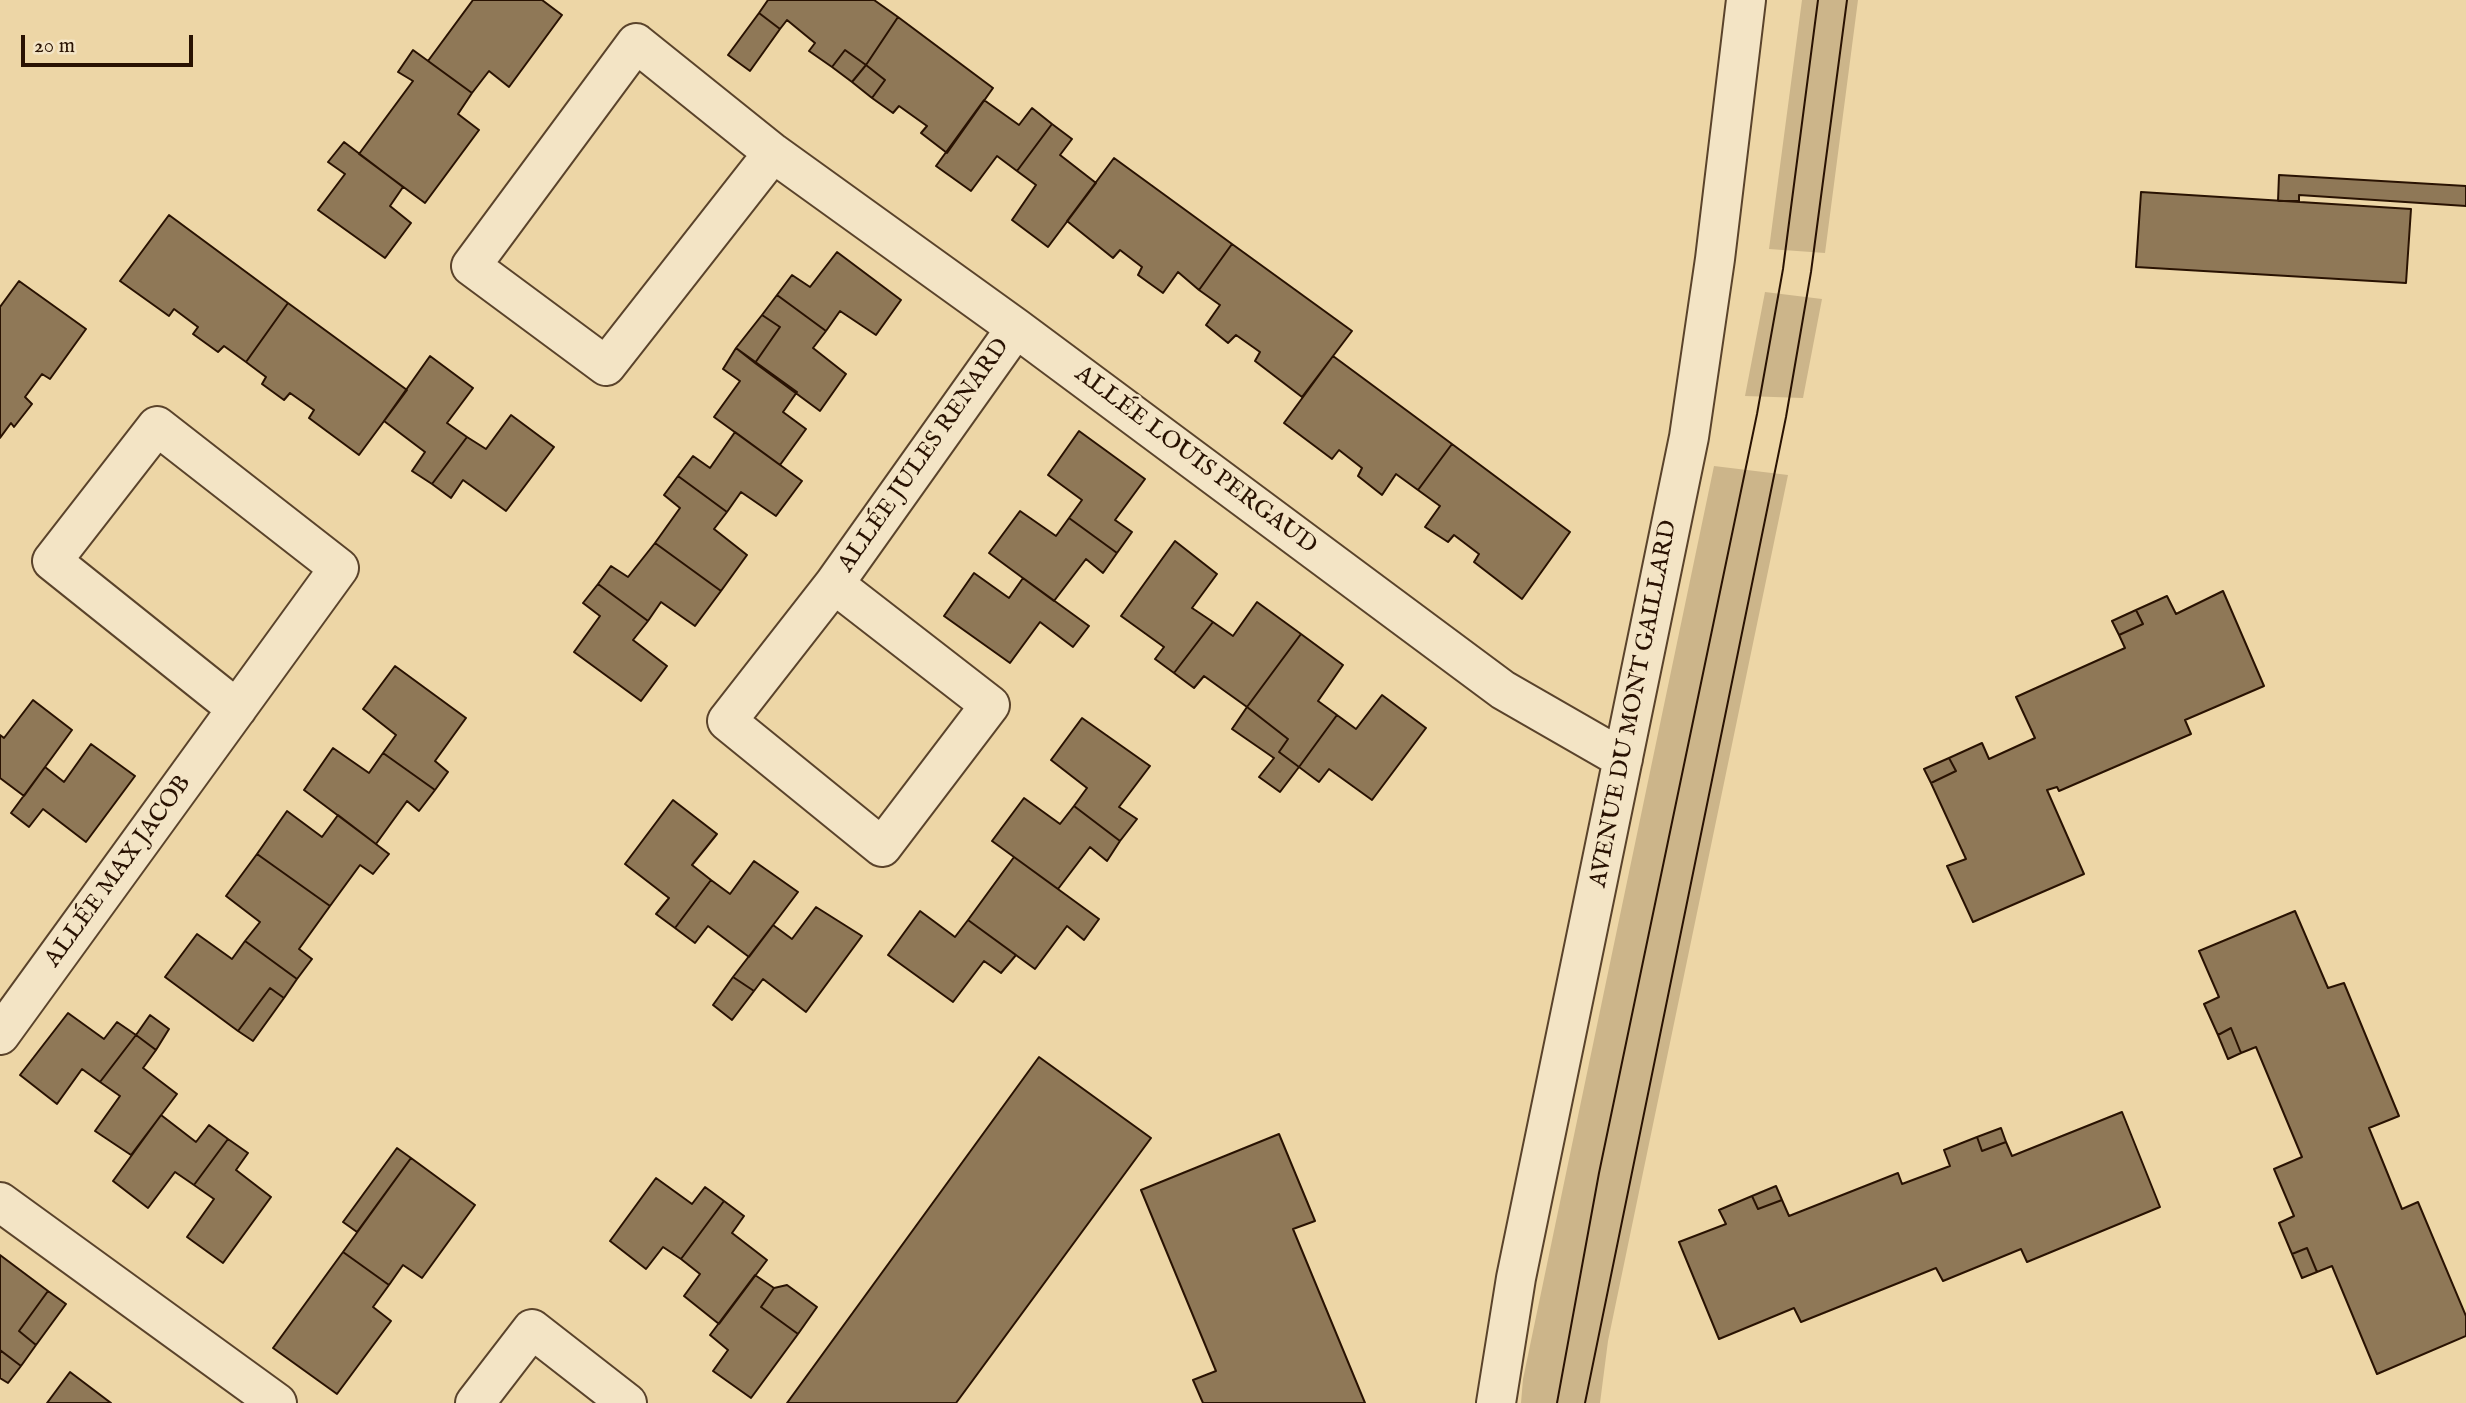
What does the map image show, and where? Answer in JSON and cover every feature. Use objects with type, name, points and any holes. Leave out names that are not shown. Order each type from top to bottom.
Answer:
[{"type":"street","name":"AVENUE DU MONT GAILLARD","points":[[1496,1403],[1516,1278],[1689,437],[1715,259],[1746,0]]},
{"type":"street","name":"ALLÉE LOUIS PERGAUD","points":[[773,153],[606,366],[471,266],[636,43],[773,153],[1016,328],[1503,690],[1623,759]]},
{"type":"street","name":"ALLÉE JULES RENARD","points":[[834,584],[990,705],[882,847],[727,721],[834,584],[1016,328]]},
{"type":"street","name":"ALLÉE MAX JACOB","points":[[0,1035],[340,568],[157,426],[52,561],[237,709]]},
{"type":"street","points":[[0,1202],[277,1403]]},
{"type":"street","points":[[475,1403],[532,1329],[627,1403]]},
{"type":"shaded area","points":[[1802,0],[1858,0],[1825,253],[1769,249]]},
{"type":"shaded area","points":[[1765,292],[1822,299],[1803,398],[1745,396]]},
{"type":"shaded area","points":[[1714,466],[1788,475],[1608,1341],[1600,1403],[1521,1403],[1523,1379]]},
{"type":"building","points":[[473,0],[542,0],[562,15],[509,87],[489,71],[472,93],[428,61]]},
{"type":"building","points":[[768,0],[874,0],[898,17],[866,65],[845,50],[832,67],[809,51],[815,43],[787,20],[780,29],[759,13]]},
{"type":"building","points":[[759,13],[780,29],[750,71],[728,55]]},
{"type":"building","points":[[898,17],[993,88],[947,153],[921,133],[927,126],[899,106],[893,113],[872,98],[885,80],[866,65]]},
{"type":"building","points":[[413,50],[472,93],[458,114],[479,130],[425,203],[359,154],[413,81],[398,72]]},
{"type":"building","points":[[845,50],[866,65],[852,82],[832,67]]},
{"type":"building","points":[[866,65],[885,80],[872,98],[852,82]]},
{"type":"building","points":[[984,100],[1019,125],[1032,108],[1052,124],[1017,171],[997,156],[971,191],[936,166]]},
{"type":"building","points":[[1052,124],[1072,139],[1060,155],[1096,183],[1048,247],[1012,220],[1036,185],[1017,171]]},
{"type":"building","points":[[344,142],[403,187],[390,206],[411,223],[385,258],[318,210],[345,174],[328,162]]},
{"type":"building","points":[[1114,158],[1232,244],[1199,290],[1178,272],[1163,293],[1138,275],[1142,267],[1120,250],[1113,258],[1067,221]]},
{"type":"building","points":[[2279,175],[2466,186],[2466,206],[2299,195],[2299,201],[2278,201]]},
{"type":"building","points":[[2141,192],[2411,209],[2406,283],[2136,267]]},
{"type":"building","points":[[169,215],[288,303],[246,362],[224,346],[218,352],[193,334],[198,327],[174,309],[169,316],[120,281]]},
{"type":"building","points":[[1232,244],[1352,331],[1302,397],[1255,361],[1260,352],[1236,335],[1228,343],[1206,325],[1220,305],[1199,290]]},
{"type":"building","points":[[837,252],[901,300],[876,335],[840,311],[826,331],[777,295],[792,275],[810,287]]},
{"type":"building","points":[[19,281],[86,329],[50,379],[42,374],[25,397],[32,404],[14,427],[11,423],[0,438],[0,307]]},
{"type":"building","points":[[777,295],[826,331],[813,348],[846,374],[820,411],[755,363],[780,327],[762,315]]},
{"type":"building","points":[[288,303],[407,390],[359,455],[309,418],[314,410],[290,393],[284,400],[262,384],[266,377],[246,362]]},
{"type":"building","points":[[762,315],[780,327],[755,363],[736,348]]},
{"type":"building","points":[[736,348],[797,392],[783,412],[806,429],[780,465],[714,417],[740,381],[723,369]]},
{"type":"building","points":[[430,356],[473,388],[447,423],[467,437],[432,484],[412,471],[425,452],[384,421]]},
{"type":"building","points":[[1333,356],[1452,444],[1418,490],[1396,474],[1382,495],[1358,476],[1362,468],[1339,450],[1332,459],[1284,423]]},
{"type":"building","points":[[511,415],[554,447],[506,511],[463,480],[451,498],[432,484],[467,437],[486,449]]},
{"type":"building","points":[[1079,431],[1145,479],[1115,520],[1132,532],[1117,553],[1069,518],[1082,500],[1048,475]]},
{"type":"building","points":[[735,432],[802,481],[776,516],[741,492],[727,512],[678,476],[693,456],[710,468]]},
{"type":"building","points":[[1452,444],[1570,532],[1522,599],[1474,562],[1479,554],[1454,535],[1448,542],[1425,527],[1440,506],[1418,490]]},
{"type":"building","points":[[678,476],[727,512],[714,529],[747,555],[721,591],[655,543],[680,508],[664,495]]},
{"type":"building","points":[[1020,511],[1056,536],[1069,518],[1117,553],[1103,573],[1086,559],[1054,601],[989,553]]},
{"type":"building","points":[[1175,541],[1217,574],[1192,608],[1213,622],[1174,673],[1155,659],[1164,647],[1121,616]]},
{"type":"building","points":[[655,543],[721,591],[695,626],[661,602],[648,621],[598,584],[611,566],[628,577]]},
{"type":"building","points":[[974,573],[1009,598],[1023,578],[1089,626],[1073,647],[1040,622],[1010,663],[944,616]]},
{"type":"building","points":[[598,584],[648,621],[633,640],[667,666],[641,701],[574,652],[600,616],[583,603]]},
{"type":"building","points":[[2223,591],[2264,686],[2185,720],[2191,734],[2059,791],[2057,787],[2047,790],[2084,874],[1973,922],[1947,866],[1966,859],[1931,783],[1956,771],[1949,758],[1982,743],[1989,759],[2035,738],[2016,697],[2125,648],[2119,635],[2143,624],[2136,610],[2167,596],[2176,614]]},
{"type":"building","points":[[1257,602],[1301,634],[1247,707],[1204,676],[1194,688],[1174,673],[1213,622],[1233,636]]},
{"type":"building","points":[[2136,610],[2143,624],[2119,635],[2112,621]]},
{"type":"building","points":[[1301,634],[1343,665],[1318,701],[1337,715],[1299,767],[1279,752],[1288,739],[1247,707]]},
{"type":"building","points":[[395,666],[466,718],[435,761],[448,772],[435,790],[383,753],[396,735],[363,709]]},
{"type":"building","points":[[1382,695],[1426,728],[1372,800],[1329,769],[1319,782],[1299,767],[1337,715],[1356,729]]},
{"type":"building","points":[[33,700],[72,730],[24,796],[0,778],[0,735],[4,738]]},
{"type":"building","points":[[1247,707],[1288,739],[1279,752],[1299,767],[1280,792],[1259,777],[1274,758],[1232,729]]},
{"type":"building","points":[[1082,718],[1150,766],[1119,807],[1137,819],[1120,841],[1074,806],[1087,788],[1051,760]]},
{"type":"building","points":[[91,744],[135,776],[86,842],[43,809],[29,827],[11,813],[45,767],[64,782]]},
{"type":"building","points":[[333,748],[369,773],[383,753],[435,790],[419,811],[407,801],[376,844],[304,790]]},
{"type":"building","points":[[1949,758],[1956,771],[1931,783],[1924,769]]},
{"type":"building","points":[[1024,798],[1060,824],[1074,806],[1120,841],[1107,861],[1090,847],[1058,889],[992,841]]},
{"type":"building","points":[[673,800],[717,834],[692,865],[711,880],[675,928],[656,914],[669,898],[625,864]]},
{"type":"building","points":[[287,811],[322,837],[338,815],[389,854],[373,874],[360,865],[330,906],[257,854]]},
{"type":"building","points":[[257,854],[330,906],[299,949],[312,959],[297,979],[245,941],[260,922],[226,896]]},
{"type":"building","points":[[1014,857],[1099,919],[1084,940],[1067,926],[1035,969],[968,920]]},
{"type":"building","points":[[754,861],[798,892],[749,957],[708,926],[695,943],[675,928],[711,880],[730,894]]},
{"type":"building","points":[[816,907],[862,936],[806,1012],[763,979],[754,991],[733,977],[773,925],[792,939]]},
{"type":"building","points":[[920,911],[955,937],[968,920],[1016,955],[1001,973],[984,961],[953,1002],[888,955]]},
{"type":"building","points":[[2295,911],[2328,988],[2344,983],[2399,1116],[2369,1128],[2402,1209],[2418,1202],[2466,1316],[2466,1336],[2377,1374],[2332,1266],[2317,1272],[2307,1248],[2292,1254],[2279,1223],[2294,1216],[2274,1169],[2302,1157],[2256,1047],[2241,1053],[2231,1028],[2218,1035],[2204,1004],[2219,997],[2199,951]]},
{"type":"building","points":[[197,934],[232,959],[245,941],[297,979],[284,998],[270,988],[238,1031],[165,977]]},
{"type":"building","points":[[733,977],[754,991],[732,1020],[713,1005]]},
{"type":"building","points":[[270,988],[284,998],[253,1041],[238,1031]]},
{"type":"building","points":[[68,1013],[104,1039],[117,1022],[136,1035],[100,1082],[82,1069],[57,1104],[20,1075]]},
{"type":"building","points":[[150,1015],[169,1029],[156,1050],[136,1035]]},
{"type":"building","points":[[2231,1028],[2241,1053],[2228,1059],[2218,1035]]},
{"type":"building","points":[[136,1035],[156,1050],[143,1068],[177,1094],[131,1155],[95,1131],[120,1096],[100,1082]]},
{"type":"building","points":[[1039,1057],[1151,1138],[956,1403],[787,1403]]},
{"type":"building","points":[[2122,1112],[2160,1207],[2027,1262],[2021,1249],[1943,1281],[1936,1268],[1801,1322],[1794,1308],[1719,1339],[1679,1242],[1726,1224],[1719,1210],[1752,1196],[1758,1209],[1782,1200],[1789,1216],[1898,1173],[1902,1184],[1950,1166],[1944,1150],[1977,1137],[1982,1151],[2006,1142],[2012,1156]]},
{"type":"building","points":[[161,1115],[196,1142],[209,1125],[228,1139],[194,1185],[175,1172],[148,1208],[113,1181]]},
{"type":"building","points":[[2001,1128],[2006,1142],[1982,1151],[1977,1137]]},
{"type":"building","points":[[1279,1134],[1315,1221],[1293,1229],[1365,1403],[1203,1403],[1193,1380],[1216,1371],[1141,1190]]},
{"type":"building","points":[[228,1139],[248,1153],[236,1170],[271,1197],[223,1263],[187,1237],[214,1199],[194,1185]]},
{"type":"building","points":[[397,1148],[411,1158],[357,1232],[343,1222]]},
{"type":"building","points":[[411,1158],[475,1205],[422,1278],[403,1265],[389,1285],[343,1252]]},
{"type":"building","points":[[656,1178],[692,1204],[705,1187],[724,1201],[681,1259],[663,1247],[646,1269],[610,1241]]},
{"type":"building","points":[[1776,1186],[1782,1200],[1758,1209],[1752,1196]]},
{"type":"building","points":[[724,1201],[744,1216],[732,1233],[767,1260],[719,1324],[684,1296],[700,1274],[681,1259]]},
{"type":"building","points":[[2307,1248],[2317,1272],[2302,1278],[2292,1254]]},
{"type":"building","points":[[343,1252],[389,1285],[373,1307],[391,1321],[337,1394],[273,1348]]},
{"type":"building","points":[[0,1255],[48,1291],[19,1331],[36,1345],[21,1366],[0,1350]]},
{"type":"building","points":[[755,1275],[774,1288],[761,1307],[798,1334],[751,1398],[713,1371],[728,1350],[710,1335]]},
{"type":"building","points":[[787,1285],[817,1307],[798,1334],[761,1307],[774,1288]]},
{"type":"building","points":[[48,1291],[66,1304],[36,1345],[19,1331]]},
{"type":"building","points":[[0,1350],[21,1366],[8,1383],[0,1378]]},
{"type":"building","points":[[70,1372],[111,1403],[47,1403]]},
{"type":"tram line","points":[[1557,1403],[1599,1173],[1757,414],[1783,269],[1818,0]]},
{"type":"tram line","points":[[1585,1403],[1786,417],[1811,272],[1847,0]]}]
